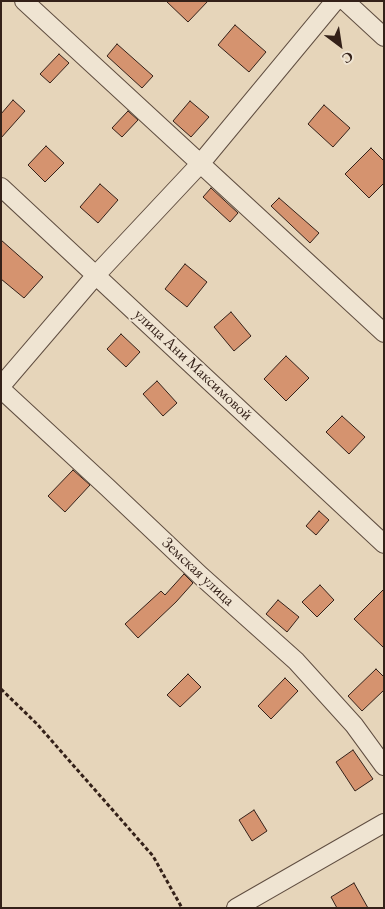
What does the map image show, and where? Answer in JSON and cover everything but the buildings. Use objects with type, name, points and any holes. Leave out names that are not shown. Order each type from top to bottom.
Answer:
[{"type":"street","points":[[24,1],[384,333]]},
{"type":"street","points":[[1,388],[96,275],[200,164],[335,1]]},
{"type":"street","points":[[345,1],[384,38]]},
{"type":"street","name":"улица Ани Максимовой","points":[[1,187],[384,544]]},
{"type":"street","name":"Земская улица","points":[[1,388],[201,576],[296,660],[354,725],[384,766]]},
{"type":"street","points":[[236,908],[384,823]]},
{"type":"path","points":[[1,689],[37,724],[153,856],[182,908]]}]
